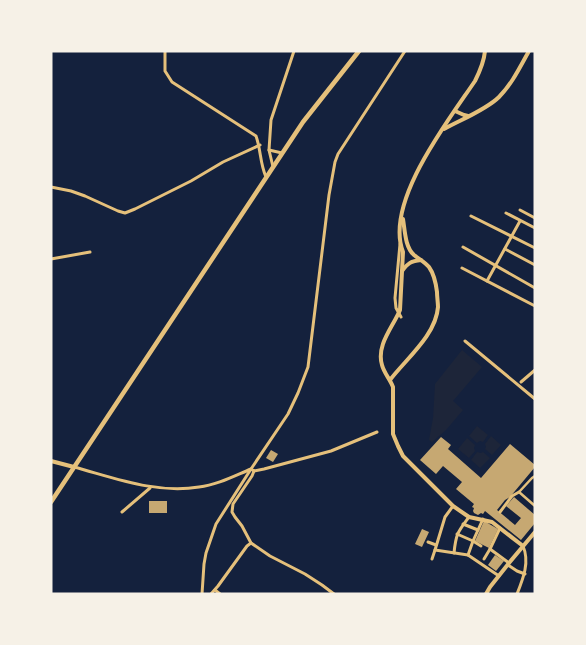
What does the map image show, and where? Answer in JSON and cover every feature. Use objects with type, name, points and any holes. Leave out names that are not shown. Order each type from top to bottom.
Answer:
[{"type":"main road","points":[[51,502],[303,122],[359,51]]},
{"type":"street","points":[[165,51],[165,72],[172,82],[256,136],[260,145],[263,170],[266,178]]},
{"type":"street","points":[[273,167],[269,150],[271,120],[294,51]]},
{"type":"street","points":[[202,594],[206,553],[216,524],[288,414],[308,367],[329,195],[338,154],[406,51]]},
{"type":"street","points":[[402,317],[396,308],[395,298],[402,215],[405,203],[418,170],[480,71],[485,51]]},
{"type":"street","points":[[442,130],[491,104],[498,98],[512,80],[529,51]]},
{"type":"street","points":[[455,110],[468,116]]},
{"type":"street","points":[[51,187],[71,191],[125,213],[260,145]]},
{"type":"street","points":[[269,150],[282,153]]},
{"type":"street","points":[[520,210],[535,218]]},
{"type":"street","points":[[506,214],[535,228]]},
{"type":"street","points":[[390,380],[430,331],[438,308],[433,273],[428,266],[410,251],[402,215]]},
{"type":"street","points":[[471,216],[535,248]]},
{"type":"street","points":[[486,280],[520,221]]},
{"type":"street","points":[[400,244],[404,252],[400,310],[388,331],[381,355],[381,364],[384,372],[393,386],[393,434],[409,463],[453,506],[469,517],[493,520],[523,546],[526,552],[525,574],[517,594]]},
{"type":"street","points":[[463,247],[535,288]]},
{"type":"street","points":[[504,248],[535,265]]},
{"type":"street","points":[[51,259],[90,252]]},
{"type":"street","points":[[402,270],[412,261],[421,260]]},
{"type":"street","points":[[462,268],[535,306]]},
{"type":"street","points":[[466,341],[535,399]]},
{"type":"street","points":[[521,382],[535,370]]},
{"type":"street","points":[[51,461],[151,487],[179,489],[200,487],[252,470],[264,469],[331,451],[376,432]]},
{"type":"street","points":[[252,470],[252,476],[233,504],[232,512],[251,543],[270,556],[322,584],[334,594]]},
{"type":"street","points":[[500,512],[512,496],[535,476]]},
{"type":"street","points":[[122,512],[151,487]]},
{"type":"street","points":[[518,492],[535,506]]},
{"type":"street","points":[[432,559],[445,516],[453,506]]},
{"type":"street","points":[[454,553],[459,529],[469,517]]},
{"type":"street","points":[[468,555],[483,520]]},
{"type":"street","points":[[464,524],[478,530]]},
{"type":"street","points":[[482,561],[500,528]]},
{"type":"street","points":[[486,594],[535,532]]},
{"type":"street","points":[[457,534],[473,540],[481,546]]},
{"type":"street","points":[[428,542],[436,545]]},
{"type":"street","points":[[211,594],[251,543]]},
{"type":"street","points":[[490,549],[517,571],[525,574]]},
{"type":"street","points":[[435,550],[468,555],[482,561],[499,576]]},
{"type":"street","points":[[215,590],[220,594]]},
{"type":"shaded area","points":[[462,350],[482,367],[453,401],[463,410],[446,430],[432,442],[429,440],[433,418],[435,384]]},
{"type":"shaded area","points":[[477,426],[488,435],[483,442],[477,443],[469,436]]},
{"type":"shaded area","points":[[491,436],[501,445],[492,455],[485,449],[485,444]]},
{"type":"shaded area","points":[[467,438],[475,445],[475,451],[469,458],[458,449]]},
{"type":"shaded area","points":[[477,452],[483,452],[490,458],[480,468],[471,460]]},
{"type":"building","points":[[441,437],[451,445],[448,449],[481,478],[510,444],[535,465],[510,497],[497,510],[515,525],[521,518],[506,506],[514,497],[535,515],[535,523],[521,540],[485,511],[483,514],[478,515],[474,513],[474,508],[472,507],[474,504],[456,489],[462,482],[443,466],[436,474],[420,460]]},
{"type":"building","points":[[271,450],[278,454],[273,462],[266,458]]},
{"type":"building","points":[[149,501],[167,501],[167,513],[149,513]]},
{"type":"building","points":[[484,521],[498,529],[489,548],[475,541]]},
{"type":"building","points":[[422,529],[429,532],[422,547],[415,544]]},
{"type":"building","points":[[495,555],[504,561],[496,571],[488,565]]}]
